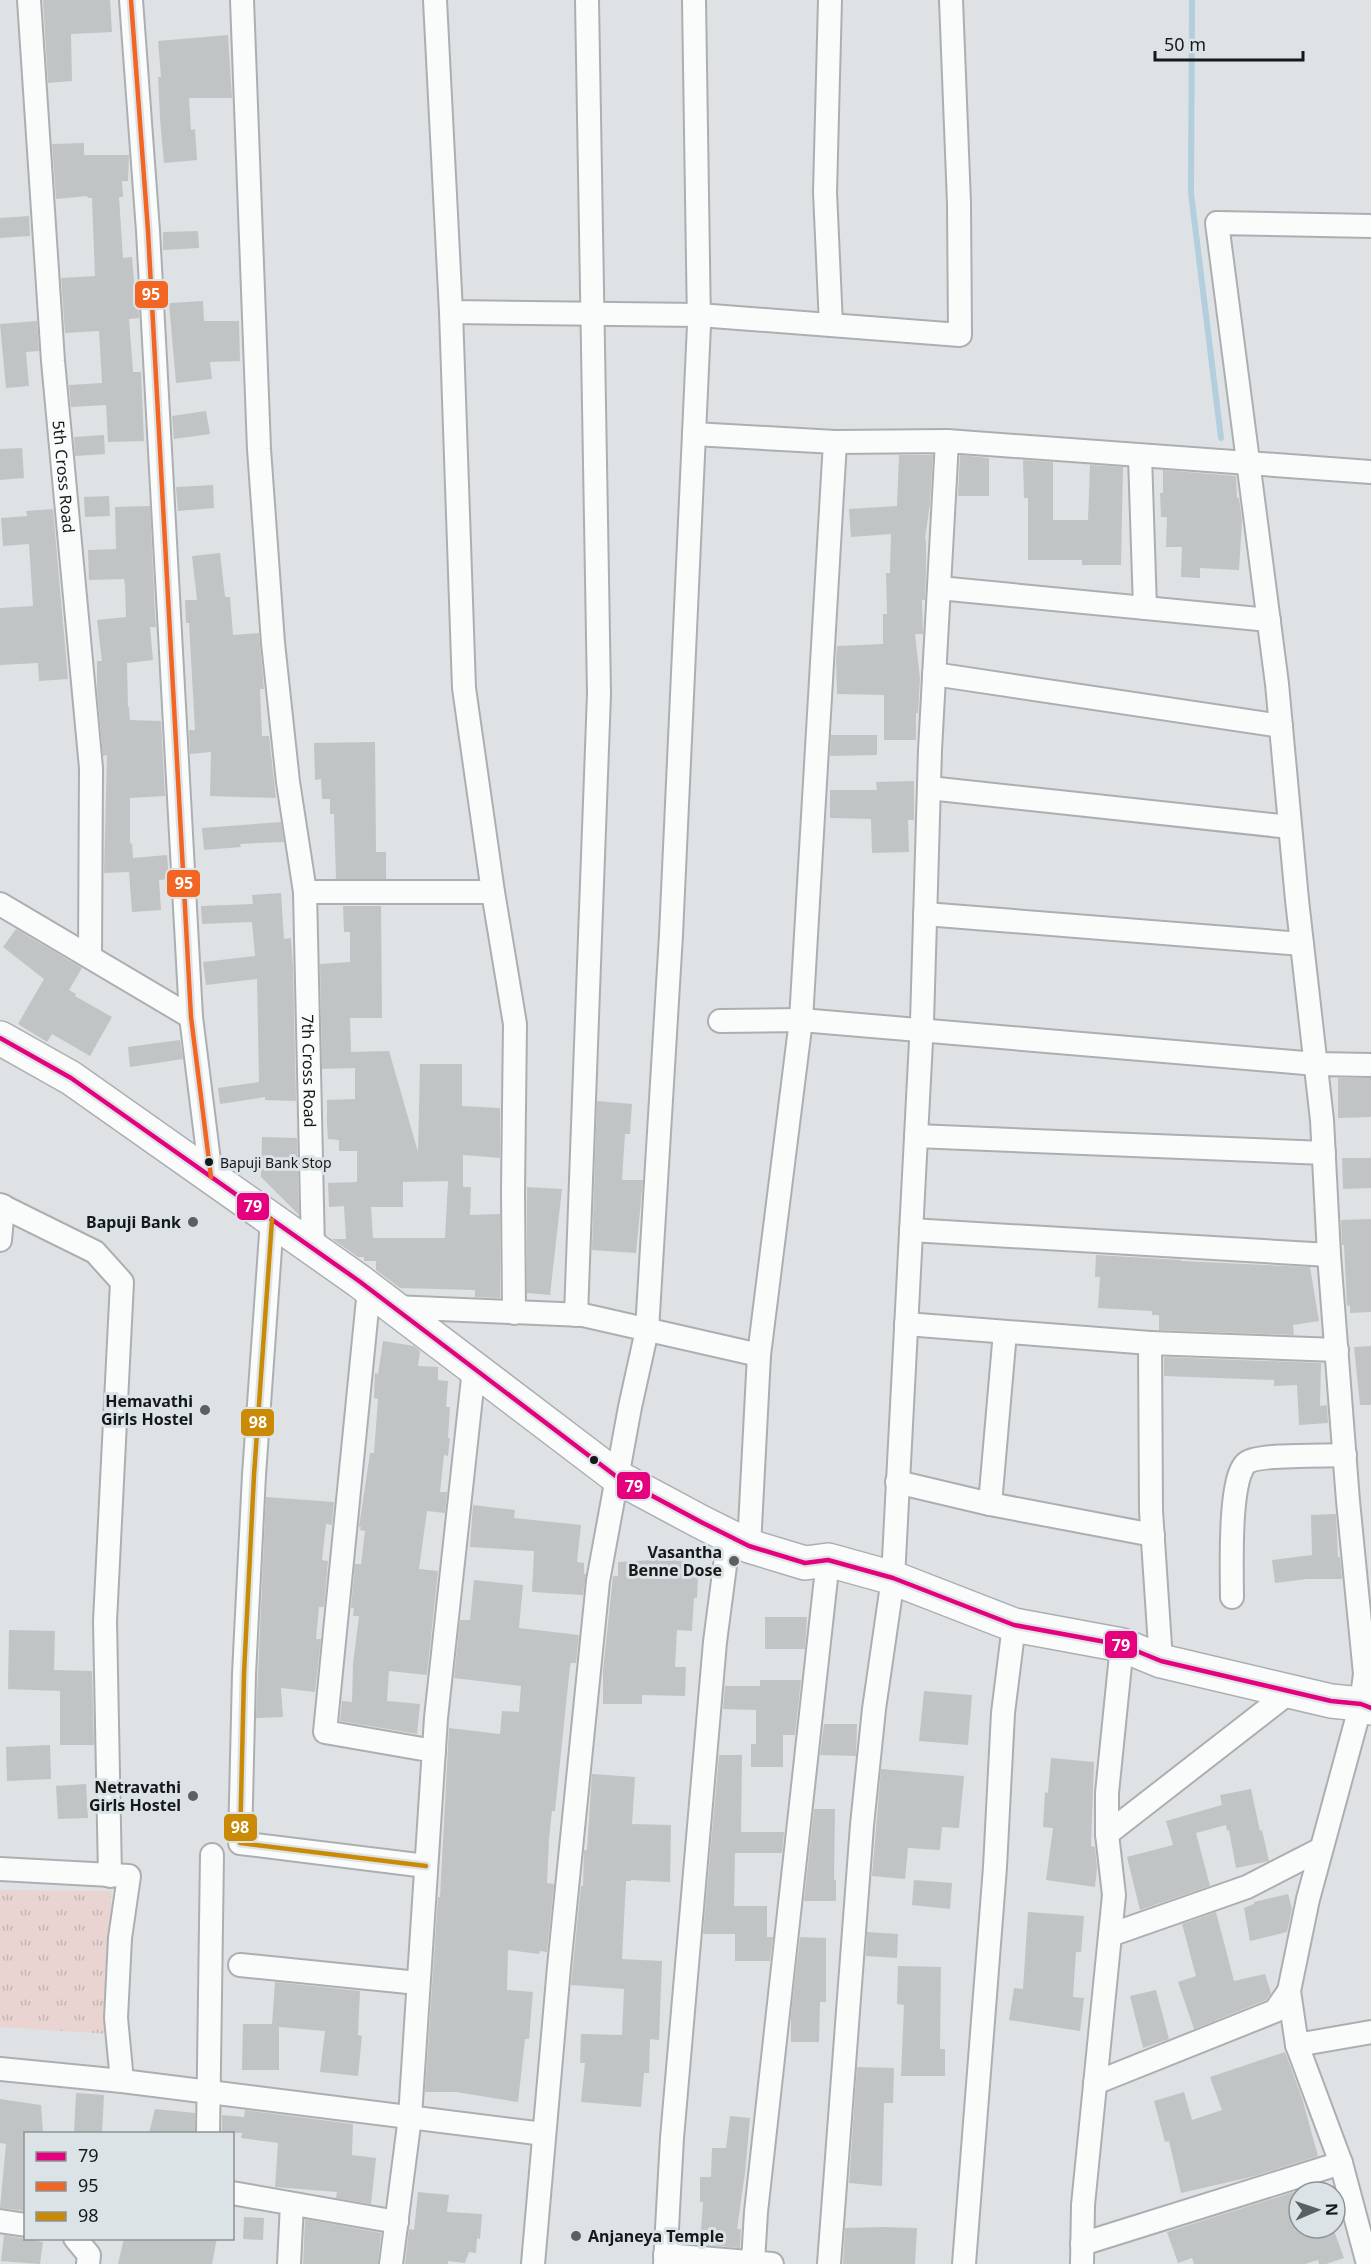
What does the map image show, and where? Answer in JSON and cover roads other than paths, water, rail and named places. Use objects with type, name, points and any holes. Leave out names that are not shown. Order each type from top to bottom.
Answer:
[{"type":"street","name":"5th Cross Road","points":[[29,0],[53,361],[91,768],[90,956]]},
{"type":"street","points":[[131,0],[148,231],[191,1017],[211,1177]]},
{"type":"street","name":"7th Cross Road","points":[[242,0],[259,449],[273,643],[288,782],[305,892],[313,1249]]},
{"type":"street","points":[[435,0],[451,312],[464,688],[515,1024],[514,1313]]},
{"type":"street","points":[[576,1315],[599,694],[587,0]]},
{"type":"street","points":[[533,2264],[598,1581],[647,1330],[671,935],[699,315],[694,0]]},
{"type":"street","points":[[830,0],[825,192],[831,325]]},
{"type":"street","points":[[451,312],[699,315],[960,335],[959,203],[951,0]]},
{"type":"street","points":[[1095,2083],[1275,2011],[1288,1991],[1308,1899],[1366,1706],[1329,1255],[1324,1153],[1316,1064],[1269,620],[1217,223],[1371,226]]},
{"type":"street","points":[[694,434],[835,442],[947,441],[1371,472]]},
{"type":"street","points":[[830,2264],[862,1826],[874,1709],[892,1578],[922,1032],[929,788],[947,441]]},
{"type":"street","points":[[828,1560],[757,2200],[762,2263],[665,2260],[672,2138],[715,1642],[739,1540],[759,1354],[801,1020],[835,442]]},
{"type":"street","points":[[1140,456],[1145,608]]},
{"type":"street","points":[[939,588],[1269,620]]},
{"type":"street","points":[[934,674],[1281,726]]},
{"type":"street","points":[[929,788],[1290,827]]},
{"type":"street","points":[[305,892],[493,891]]},
{"type":"street","points":[[0,904],[191,1017]]},
{"type":"street","points":[[925,914],[1302,945]]},
{"type":"street","points":[[720,1021],[801,1020],[1316,1064],[1371,1065]]},
{"type":"street","points":[[0,1038],[72,1078],[313,1249],[617,1477],[739,1540],[805,1563],[828,1560],[892,1578],[1014,1625],[1122,1645],[1161,1661],[1331,1701],[1366,1706]]},
{"type":"street","points":[[916,1136],[1324,1153]]},
{"type":"street","points":[[0,1240],[1,1206],[95,1252],[122,1282],[105,1621],[110,1876]]},
{"type":"street","points":[[272,1220],[254,1475],[244,1674],[240,1843],[426,1866]]},
{"type":"street","points":[[911,1230],[1329,1255]]},
{"type":"street","points":[[381,1298],[514,1313],[583,1315],[759,1354]]},
{"type":"street","points":[[381,1298],[325,1732],[434,1751]]},
{"type":"street","points":[[906,1324],[1150,1343],[1337,1350]]},
{"type":"street","points":[[990,1504],[1005,1332]]},
{"type":"street","points":[[1150,1343],[1153,1535],[1161,1661]]},
{"type":"street","points":[[391,2264],[410,2117],[434,1751],[474,1369]]},
{"type":"street","points":[[1232,1597],[1233,1506],[1239,1471],[1247,1462],[1263,1458],[1345,1455]]},
{"type":"street","points":[[897,1482],[990,1504],[1153,1535]]},
{"type":"street","points":[[964,2264],[994,1878],[1003,1713],[1014,1625]]},
{"type":"street","points":[[1122,1645],[1107,1793],[1107,1834],[1114,1895],[1083,2205],[1082,2254],[1341,2163]]},
{"type":"street","points":[[1107,1834],[1291,1691]]},
{"type":"street","points":[[1110,1935],[1247,1887],[1322,1849]]},
{"type":"street","points":[[208,2132],[212,1855]]},
{"type":"street","points":[[0,1869],[129,1876],[120,1938],[116,2018],[122,2080]]},
{"type":"street","points":[[240,1965],[418,1983]]},
{"type":"street","points":[[1288,1991],[1297,2045],[1364,2223],[1368,2264]]},
{"type":"street","points":[[1297,2045],[1371,2032]]},
{"type":"street","points":[[0,2069],[122,2080],[544,2134]]},
{"type":"street","points":[[234,2193],[398,2222]]},
{"type":"street","points":[[289,2264],[292,2204]]},
{"type":"street","points":[[0,2221],[24,2225]]},
{"type":"street","points":[[77,2240],[89,2255],[88,2264]]},
{"type":"waterway","points":[[1192,0],[1191,193],[1221,438]]},
{"type":"place","name":"Bapuji Bank Stop","points":[[209,1162]]},
{"type":"place","name":"Bapuji Bank","points":[[193,1222]]},
{"type":"place","name":"Hemavathi Girls Hostel","points":[[205,1410]]},
{"type":"place","name":"Vasantha Benne Dose","points":[[734,1561]]},
{"type":"place","name":"Netravathi Girls Hostel","points":[[193,1796]]},
{"type":"place","name":"Anjaneya Temple","points":[[576,2236]]}]
